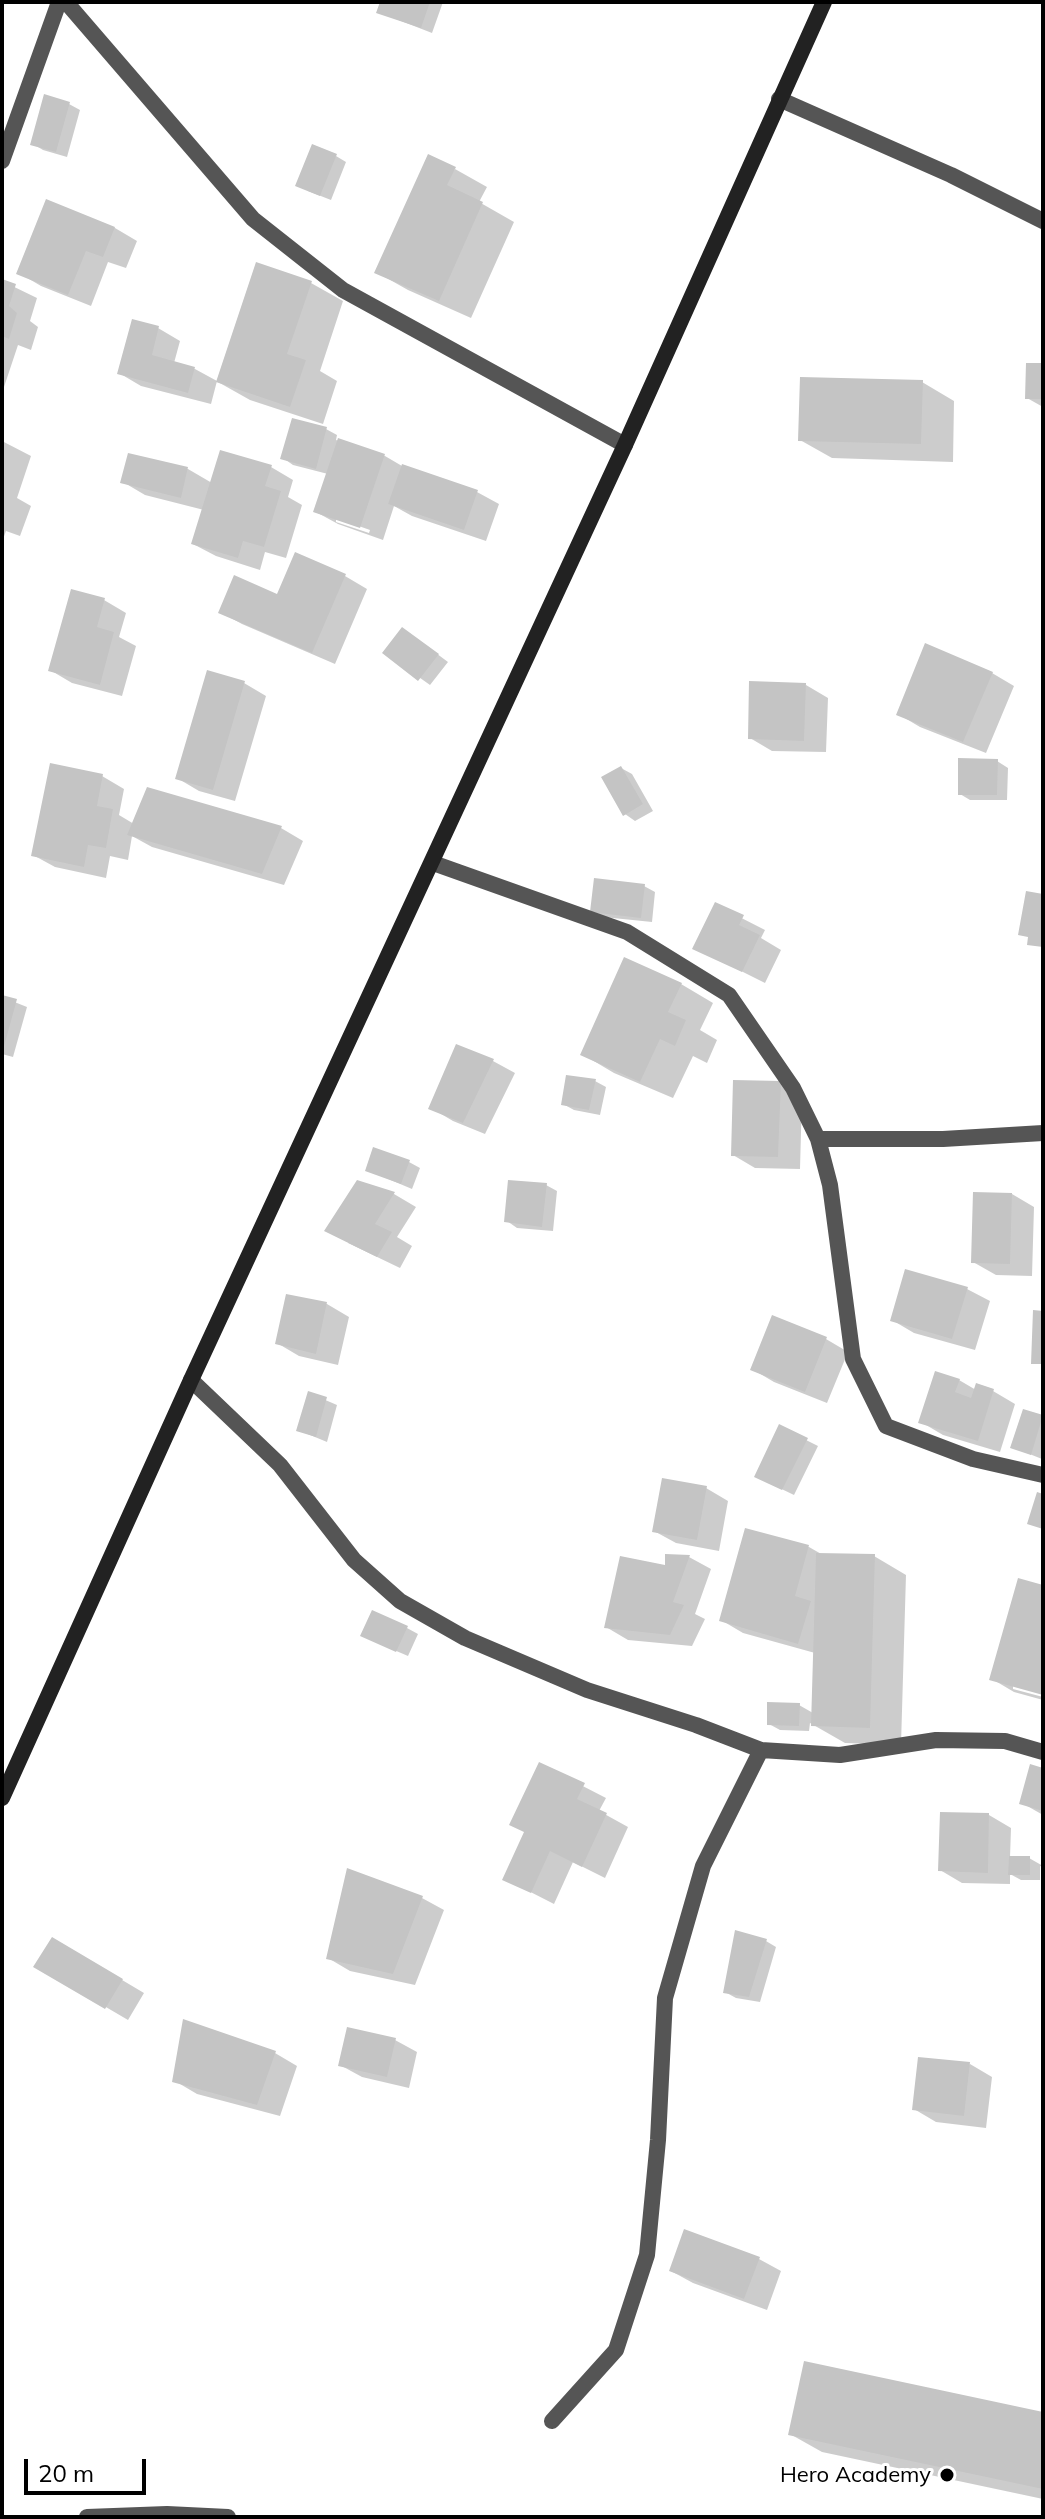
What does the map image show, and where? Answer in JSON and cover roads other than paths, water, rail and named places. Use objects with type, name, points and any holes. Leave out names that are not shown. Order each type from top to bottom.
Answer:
[{"type":"main road","points":[[2,1798],[191,1380],[625,445],[824,2]]},
{"type":"street","points":[[2,161],[59,2]]},
{"type":"street","points":[[66,2],[253,219],[343,290],[625,445]]},
{"type":"street","points":[[779,99],[951,175],[1043,221]]},
{"type":"street","points":[[433,863],[627,932],[729,995],[793,1088],[818,1139],[830,1185],[853,1359],[886,1426],[973,1459],[1043,1475]]},
{"type":"street","points":[[818,1139],[943,1139],[1043,1133]]},
{"type":"street","points":[[191,1380],[280,1465],[354,1560],[400,1601],[465,1638],[573,1684],[761,1750],[840,1755],[936,1740],[1005,1741],[1043,1752]]},
{"type":"street","points":[[552,2421],[616,2350],[647,2255],[658,2140],[665,1998],[703,1866],[761,1750]]},
{"type":"street","points":[[87,2517],[167,2514],[228,2517]]},
{"type":"place","name":"Hero Academy","points":[[947,2475]]}]
